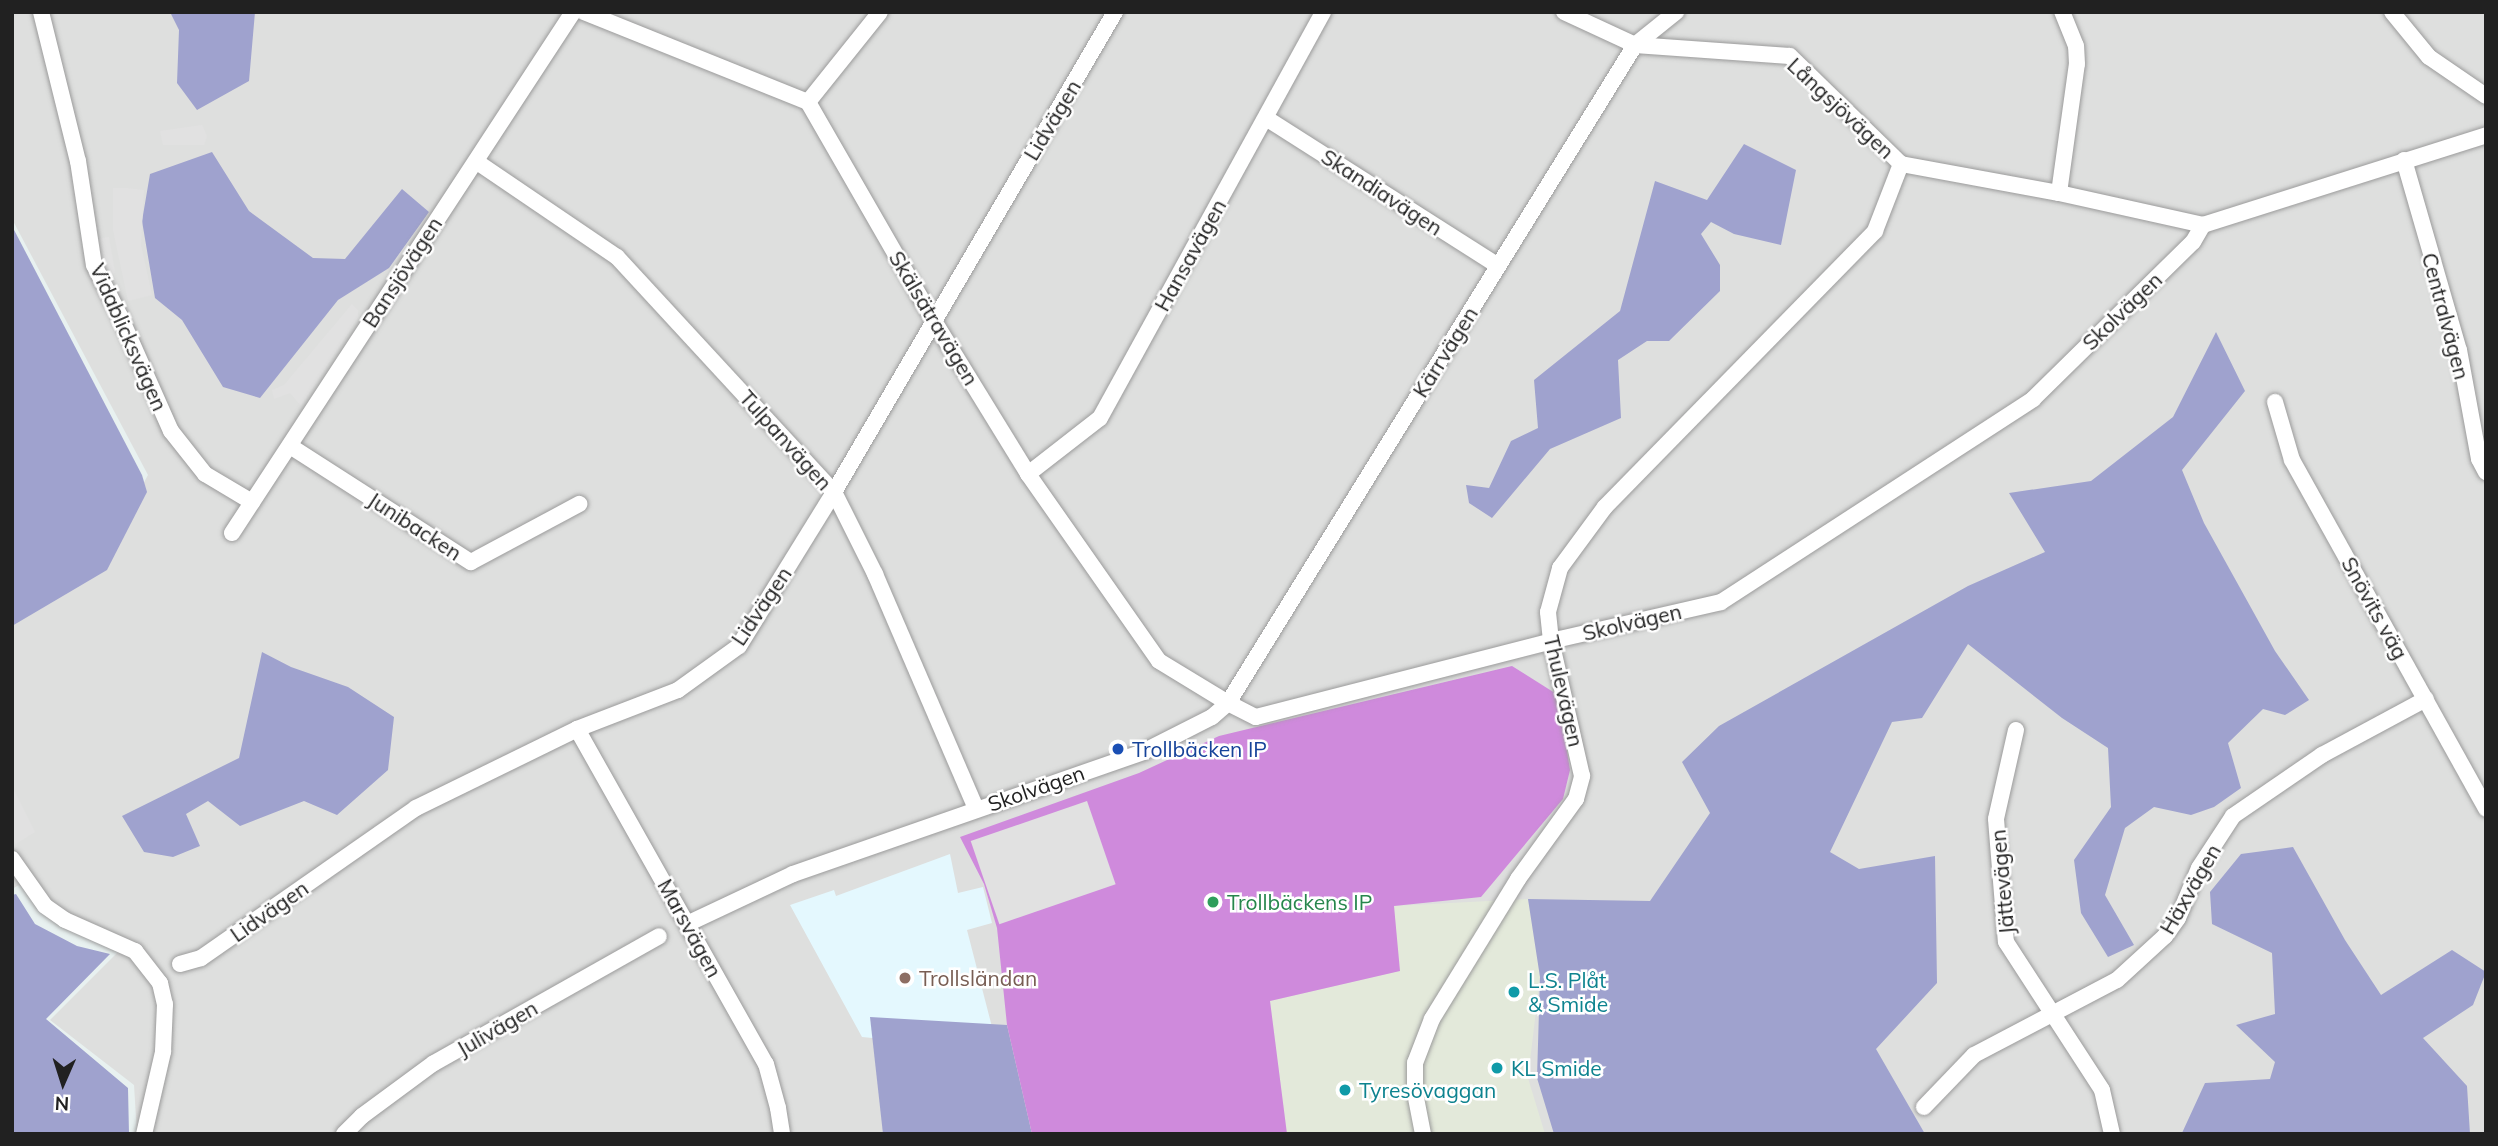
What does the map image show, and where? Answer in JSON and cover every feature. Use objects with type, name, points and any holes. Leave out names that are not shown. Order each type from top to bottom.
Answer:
[{"type":"street","name":"Vidablicksvägen","points":[[41,12],[78,161],[94,265],[171,430],[205,474],[252,502]]},
{"type":"street","name":"Bansjövägen","points":[[232,533],[573,12]]},
{"type":"street","points":[[584,12],[808,102],[880,12]]},
{"type":"street","name":"Lidvägen","points":[[180,964],[201,958],[416,808],[577,729],[678,690],[739,646],[834,492],[1115,12]]},
{"type":"street","name":"Hansavägen","points":[[1028,474],[1100,418],[1323,12]]},
{"type":"street","name":"Långsjövägen","points":[[1564,12],[1635,45],[1790,56],[1901,164],[2059,193],[2203,225]]},
{"type":"street","name":"Kärrvägen","points":[[1228,704],[1635,45],[1676,12]]},
{"type":"street","points":[[2059,193],[2077,64],[2076,46],[2062,12]]},
{"type":"street","points":[[2392,12],[2429,57],[2486,96]]},
{"type":"street","name":"Skälsätravägen","points":[[808,102],[934,321],[1028,474],[1159,661],[1228,704]]},
{"type":"street","name":"Skandiavägen","points":[[1266,118],[1498,266]]},
{"type":"street","points":[[2203,225],[2486,135]]},
{"type":"street","name":"Centralvägen","points":[[2404,160],[2459,350],[2479,460],[2486,472]]},
{"type":"street","name":"Tulpanvägen","points":[[477,162],[617,257],[834,492],[875,574],[976,809]]},
{"type":"street","name":"Thulevägen","points":[[1423,1134],[1415,1093],[1415,1063],[1432,1019],[1518,879],[1576,799],[1583,776],[1551,641],[1548,612],[1560,568],[1605,507],[1875,231],[1901,164]]},
{"type":"street","name":"Skolvägen","points":[[689,923],[793,874],[1143,752],[1212,717],[1228,704],[1256,717],[1551,641],[1721,602],[2033,399],[2193,242],[2203,225]]},
{"type":"street","name":"Snövits väg","points":[[2275,402],[2292,460],[2486,808]]},
{"type":"street","name":"Junibacken","points":[[290,446],[471,562],[579,504]]},
{"type":"street","name":"Häxvägen","points":[[1924,1107],[1974,1055],[2117,980],[2165,936],[2178,918],[2199,868],[2233,816],[2322,755],[2426,699]]},
{"type":"street","name":"Marsvägen","points":[[577,729],[689,923],[766,1064],[782,1134]]},
{"type":"street","name":"Jättevägen","points":[[2016,730],[1996,819],[2006,942],[2102,1090],[2112,1134]]},
{"type":"street","points":[[12,859],[45,906],[65,920],[135,951],[160,983],[165,1004],[163,1052],[144,1134]]},
{"type":"street","name":"Julivägen","points":[[344,1134],[362,1115],[434,1063],[659,936]]},
{"type":"shaded area","points":[[12,12],[2486,12],[2486,1134],[137,1134],[134,1085],[50,1020],[118,952],[19,885],[12,889],[12,613],[105,554],[148,475],[12,219]]},
{"type":"shaded area","points":[[170,12],[255,12],[249,81],[197,110],[177,83],[179,30]]},
{"type":"shaded area","points":[[202,125],[207,136],[204,145],[163,145],[160,131]]},
{"type":"shaded area","points":[[1744,144],[1796,170],[1781,245],[1734,234],[1711,222],[1701,234],[1720,265],[1720,291],[1669,341],[1647,341],[1618,360],[1621,418],[1550,449],[1492,518],[1469,503],[1466,485],[1489,488],[1511,441],[1538,428],[1534,380],[1620,311],[1655,181],[1707,200]]},
{"type":"shaded area","points":[[212,152],[249,211],[313,258],[345,259],[402,189],[429,212],[389,268],[338,300],[260,398],[223,387],[182,320],[155,298],[142,221],[150,174]]},
{"type":"shaded area","points":[[113,188],[144,190],[141,245],[152,295],[128,301],[113,230]]},
{"type":"shaded area","points":[[12,226],[142,475],[147,492],[107,570],[12,626]]},
{"type":"shaded area","points":[[109,237],[115,272],[104,284],[90,240]]},
{"type":"shaded area","points":[[352,304],[358,310],[358,318],[301,406],[290,393],[274,399],[272,390],[284,385]]},
{"type":"shaded area","points":[[2216,332],[2245,391],[2182,470],[2204,523],[2275,651],[2309,700],[2285,715],[2263,709],[2228,743],[2241,788],[2214,807],[2191,815],[2154,807],[2125,828],[2105,895],[2134,945],[2108,957],[2081,913],[2074,860],[2111,807],[2108,748],[2062,718],[1968,644],[1922,718],[1892,722],[1830,852],[1859,869],[1935,856],[1937,983],[1876,1049],[1925,1134],[1554,1134],[1537,1078],[1540,977],[1528,899],[1650,901],[1710,813],[1682,762],[1719,726],[1968,586],[2045,552],[2009,493],[2091,481],[2173,417]]},
{"type":"shaded area","points":[[262,652],[291,667],[348,687],[394,717],[388,770],[337,815],[304,801],[240,826],[208,801],[186,814],[200,846],[173,857],[144,852],[122,816],[239,758]]},
{"type":"shaded area","name":"Trollbäckens IP","points":[[1512,666],[1558,695],[1570,770],[1563,799],[1481,897],[1394,906],[1400,971],[1270,1001],[1287,1134],[1032,1134],[1007,1025],[997,928],[984,884],[960,837],[1139,773],[1219,736]]},
{"type":"shaded area","points":[[12,786],[35,832],[16,844],[12,838]]},
{"type":"shaded area","points":[[1087,801],[1116,884],[999,924],[971,841]]},
{"type":"shaded area","points":[[2293,847],[2345,940],[2381,995],[2452,950],[2486,972],[2473,1005],[2423,1038],[2467,1086],[2470,1134],[2182,1133],[2205,1083],[2270,1079],[2275,1062],[2236,1025],[2275,1014],[2272,953],[2212,924],[2210,892],[2241,854]]},
{"type":"shaded area","name":"Trollsländan","points":[[950,854],[958,893],[983,887],[992,923],[967,930],[992,1027],[936,1044],[862,1037],[790,905],[834,890],[836,896]]},
{"type":"shaded area","points":[[16,894],[35,924],[77,946],[110,954],[46,1019],[128,1088],[129,1134],[12,1134],[12,895]]},
{"type":"shaded area","points":[[1528,899],[1540,977],[1528,1078],[1545,1134],[1287,1134],[1270,1001],[1399,971],[1394,906]]},
{"type":"shaded area","points":[[870,1017],[1007,1025],[1032,1134],[883,1134]]},
{"type":"place","name":"Trollbäcken IP","points":[[1118,749]]},
{"type":"place","name":"Trollbäckens IP","points":[[1213,902]]},
{"type":"place","name":"Trollsländan","points":[[905,978]]},
{"type":"place","name":"L.S. Plåt & Smide","points":[[1514,992]]},
{"type":"place","name":"KL Smide","points":[[1497,1068]]},
{"type":"place","name":"Tyresövaggan","points":[[1345,1090]]}]
